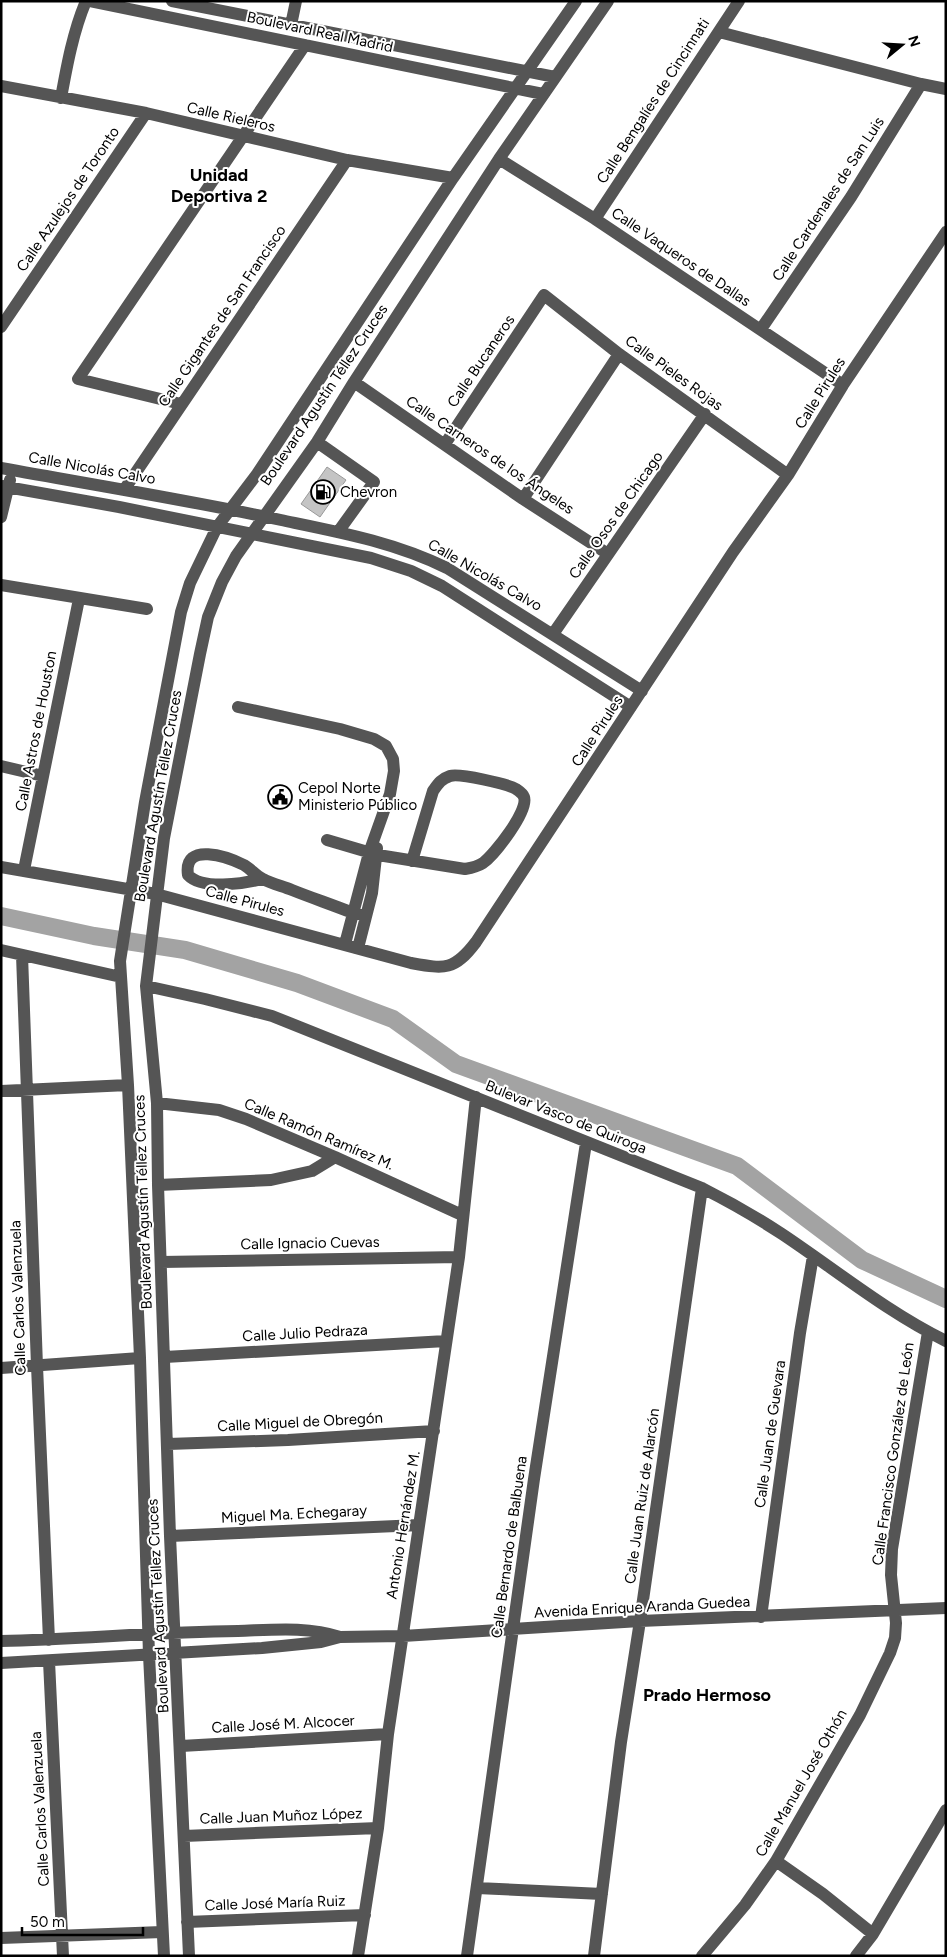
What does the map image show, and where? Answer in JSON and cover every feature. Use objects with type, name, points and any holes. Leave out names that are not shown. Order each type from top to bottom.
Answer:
[{"type":"street","name":"Boulevard Real Madrid","points":[[88,1],[543,94]]},
{"type":"street","points":[[61,98],[74,38],[88,1]]},
{"type":"street","name":"Boulevard Real Madrid","points":[[172,1],[528,70],[555,77]]},
{"type":"street","points":[[291,25],[296,1]]},
{"type":"street","name":"Boulevard Agustín Téllez Cruces","points":[[164,1956],[148,1655],[140,1358],[128,1085],[120,961],[147,793],[181,612],[190,583],[218,527],[257,474],[453,178],[576,1]]},
{"type":"street","name":"Boulevard Agustín Téllez Cruces","points":[[189,1956],[177,1654],[170,1536],[157,1103],[146,986],[164,838],[208,617],[222,582],[250,534],[317,442],[499,159],[608,1]]},
{"type":"street","name":"Calle Bengalíes de Cincinnati","points":[[595,219],[739,1]]},
{"type":"street","points":[[718,32],[946,89]]},
{"type":"street","points":[[181,404],[78,379],[305,45]]},
{"type":"street","name":"Calle Cardenales de San Luis","points":[[761,330],[851,197],[921,84]]},
{"type":"street","name":"Calle Rieleros","points":[[1,86],[146,113],[347,160],[453,178]]},
{"type":"street","name":"Calle Azulejos de Toronto","points":[[1,327],[146,113]]},
{"type":"street","name":"Calle Vaqueros de Dallas","points":[[499,159],[595,219],[843,385]]},
{"type":"street","name":"Calle Gigantes de San Francisco","points":[[124,490],[347,160]]},
{"type":"street","name":"Calle Pirules","points":[[1,867],[156,894],[410,963],[447,967],[457,962],[467,954],[586,777],[734,552],[788,475],[843,385],[946,232]]},
{"type":"street","name":"Calle Pieles Rojas","points":[[544,295],[619,354],[788,475]]},
{"type":"street","name":"Calle Bucaneros","points":[[445,444],[544,295]]},
{"type":"street","points":[[523,500],[619,354]]},
{"type":"street","name":"Calle Carneros de los Ángeles","points":[[354,382],[523,500],[608,554]]},
{"type":"street","name":"Calle Osos de Chicago","points":[[553,634],[704,414]]},
{"type":"street","points":[[317,442],[374,482],[338,532]]},
{"type":"street","points":[[1,517],[7,469]]},
{"type":"street","name":"Calle Nicolás Calvo","points":[[7,469],[263,516],[388,543],[421,555],[447,568],[642,691]]},
{"type":"street","name":"Calle Nicolás Calvo","points":[[5,487],[119,507],[371,558],[411,571],[442,586],[631,706]]},
{"type":"street","points":[[1,585],[148,609]]},
{"type":"street","name":"Calle Astros de Houston","points":[[24,870],[79,599]]},
{"type":"street","points":[[238,707],[340,729],[374,739],[386,746],[393,759],[394,771],[390,794],[377,830],[366,915],[358,948]]},
{"type":"street","points":[[1,766],[43,776]]},
{"type":"street","points":[[327,840],[373,854],[412,861],[465,869],[481,864],[492,855],[523,811],[525,802],[523,795],[516,788],[462,774],[450,776],[440,781],[433,791],[412,861]]},
{"type":"street","points":[[345,944],[353,913],[373,854]]},
{"type":"street","points":[[261,879],[241,883],[196,882],[188,874],[186,866],[197,855],[218,855],[246,866],[261,879],[353,913],[366,915]]},
{"type":"street","points":[[1,950],[75,965],[121,977]]},
{"type":"street","name":"Calle Carlos Valenzuela","points":[[22,955],[49,1640]]},
{"type":"street","name":"Bulevar Vasco de Quiroga","points":[[146,986],[205,998],[272,1016],[702,1188],[739,1207],[871,1297],[946,1341]]},
{"type":"street","points":[[1,1091],[128,1085]]},
{"type":"street","name":"Antonio Hernández M.","points":[[358,1956],[378,1828],[388,1734],[459,1257],[476,1098]]},
{"type":"street","name":"Calle Ramón Ramírez M.","points":[[157,1103],[219,1110],[246,1119],[462,1215]]},
{"type":"street","name":"Calle Bernardo de Balbuena","points":[[467,1956],[534,1479],[586,1143]]},
{"type":"street","points":[[158,1185],[271,1180],[312,1171],[335,1157]]},
{"type":"street","name":"Calle Juan Ruiz de Alarcón","points":[[594,1956],[621,1742],[702,1188]]},
{"type":"street","name":"Calle Juan de Guevara","points":[[761,1617],[800,1333],[813,1256]]},
{"type":"street","name":"Calle Ignacio Cuevas","points":[[161,1262],[459,1257]]},
{"type":"street","name":"Calle Francisco González de León","points":[[894,1610],[891,1575],[892,1549],[928,1332]]},
{"type":"street","name":"Calle Julio Pedraza","points":[[165,1357],[446,1341]]},
{"type":"street","points":[[1,1368],[140,1358]]},
{"type":"street","name":"Calle Miguel de Obregón","points":[[168,1444],[288,1440],[434,1431]]},
{"type":"street","name":"Miguel Ma. Echegaray","points":[[170,1536],[419,1525]]},
{"type":"street","name":"Avenida Enrique Aranda Guedea","points":[[1,1641],[176,1632],[307,1631],[327,1632],[340,1636],[403,1636],[640,1621],[946,1608]]},
{"type":"street","name":"Calle Manuel José Othón","points":[[702,1956],[745,1905],[776,1861],[860,1715],[890,1653],[895,1638],[896,1623],[894,1610]]},
{"type":"street","name":"Avenida Enrique Aranda Guedea","points":[[1,1663],[262,1648],[321,1642],[340,1636]]},
{"type":"street","name":"Calle Carlos Valenzuela","points":[[49,1661],[63,1956]]},
{"type":"street","name":"Calle José M. Alcocer","points":[[181,1746],[388,1734]]},
{"type":"street","points":[[856,1956],[873,1934],[946,1810]]},
{"type":"street","name":"Calle Juan Muñoz López","points":[[184,1836],[378,1828]]},
{"type":"street","points":[[776,1861],[873,1934]]},
{"type":"street","points":[[477,1888],[602,1894]]},
{"type":"street","name":"Calle José María Ruiz","points":[[187,1922],[364,1915]]},
{"type":"street","points":[[1,1938],[162,1932]]},
{"type":"building","name":"Chevron","points":[[327,467],[346,480],[320,517],[301,504]]},
{"type":"waterway","points":[[1,916],[94,936],[185,950],[297,983],[393,1019],[456,1064],[737,1166],[862,1260],[946,1299]]},
{"type":"place","name":"Chevron","points":[[323,492]]},
{"type":"place","name":"Cepol Norte Ministerio Público","points":[[280,797]]},
{"type":"district","name":"Unidad Deportiva 2","points":[[219,185]]},
{"type":"district","name":"Prado Hermoso","points":[[707,1695]]}]
